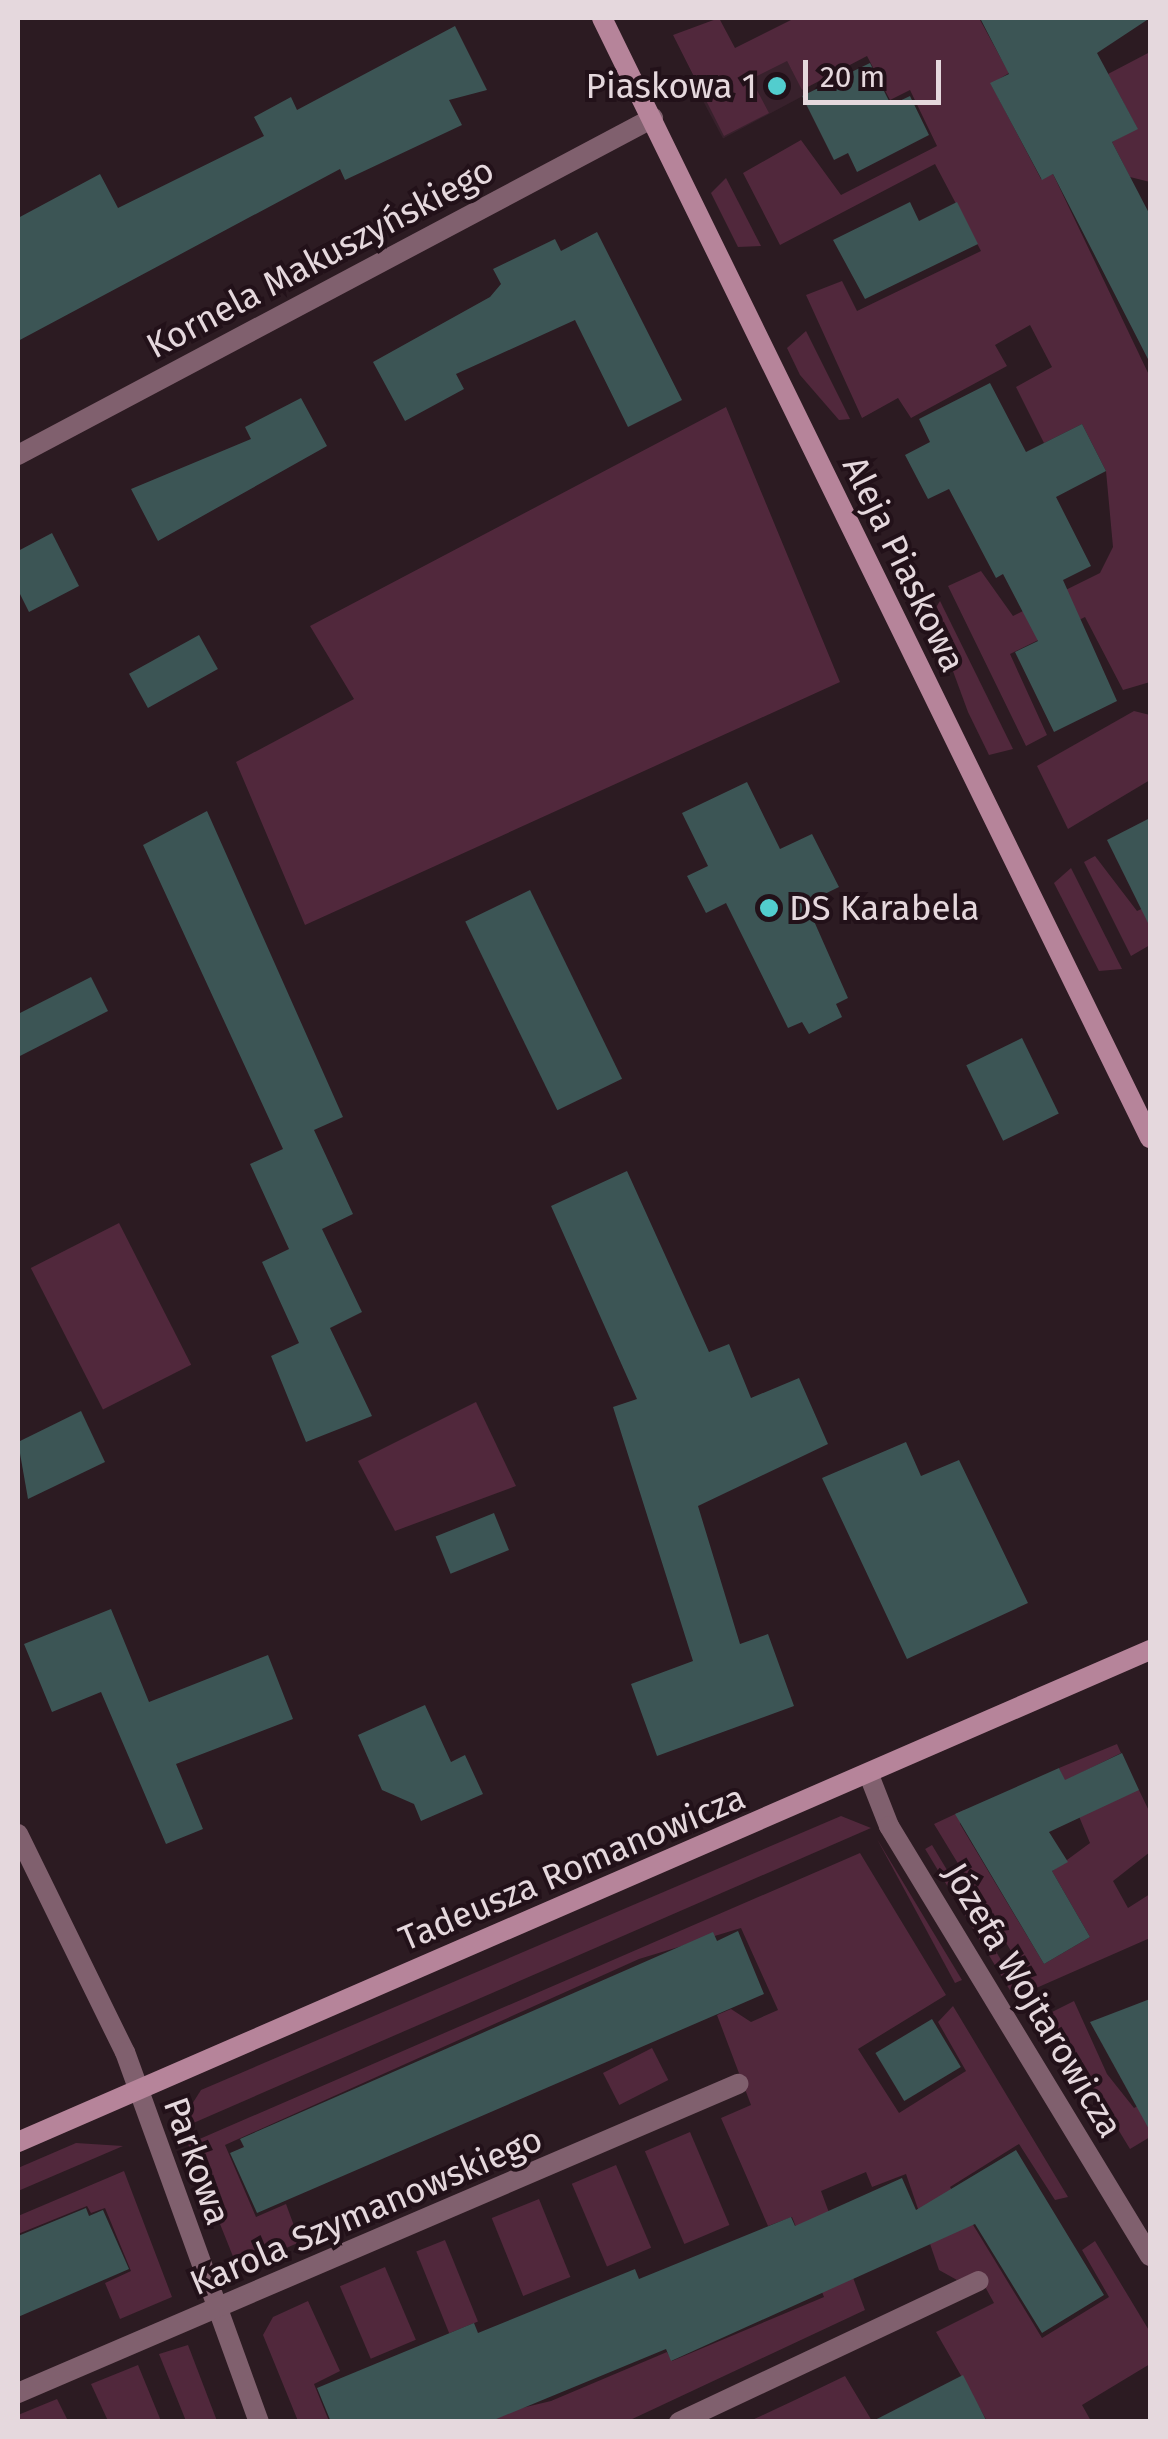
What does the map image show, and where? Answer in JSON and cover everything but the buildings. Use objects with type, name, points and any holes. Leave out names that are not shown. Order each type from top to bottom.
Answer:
[{"type":"street","name":"Aleja Piaskowa","points":[[602,18],[1150,1138]]},
{"type":"street","name":"Kornela Makuszyńskiego","points":[[18,455],[652,118]]},
{"type":"street","name":"Tadeusza Romanowicza","points":[[18,2142],[1150,1650]]},
{"type":"street","name":"Józefa Wojtarowicza","points":[[869,1775],[889,1826],[1150,2256]]},
{"type":"street","name":"Parkowa","points":[[18,1834],[136,2091],[259,2422]]},
{"type":"street","name":"Karola Szymanowskiego","points":[[18,2393],[217,2312],[738,2084]]},
{"type":"street","points":[[679,2422],[978,2281]]},
{"type":"shaded area","points":[[719,18],[735,48],[795,18],[979,18],[1009,73],[991,84],[1041,179],[1053,174],[1150,377],[1150,682],[1123,690],[1085,617],[1010,654],[1047,735],[1026,746],[948,586],[981,571],[1013,616],[1100,573],[1113,547],[1106,471],[1082,424],[1044,443],[1016,387],[1052,367],[1030,325],[995,345],[1007,366],[911,418],[898,398],[862,418],[806,295],[842,281],[857,311],[981,251],[935,164],[780,245],[743,173],[801,140],[841,195],[937,146],[910,90],[890,100],[867,56],[802,90],[787,61],[751,79],[769,113],[724,136],[673,35]]},
{"type":"shaded area","points":[[1150,52],[1150,182],[1130,177],[1112,142],[1137,128],[1108,74]]},
{"type":"shaded area","points":[[784,55],[805,95],[723,138],[702,99]]},
{"type":"shaded area","points":[[726,178],[761,246],[738,247],[711,193]]},
{"type":"shaded area","points":[[806,331],[850,419],[839,420],[800,375],[787,348]]},
{"type":"shaded area","points":[[726,407],[840,682],[305,925],[236,762],[354,699],[310,626]]},
{"type":"shaded area","points":[[940,601],[1013,749],[989,755],[968,712],[932,614]]},
{"type":"shaded area","points":[[1134,711],[1150,715],[1150,780],[1068,829],[1037,766]]},
{"type":"shaded area","points":[[1095,856],[1137,911],[1150,905],[1150,945],[1131,956],[1084,862]]},
{"type":"shaded area","points":[[1071,868],[1122,969],[1099,971],[1054,883]]},
{"type":"shaded area","points":[[119,1223],[191,1365],[103,1410],[31,1268]]},
{"type":"shaded area","points":[[476,1402],[516,1486],[395,1531],[358,1461]]},
{"type":"shaded area","points":[[1117,1744],[1121,1753],[1083,1772],[1139,1790],[1150,1813],[1150,1852],[1113,1881],[1128,1908],[1150,1894],[1150,1938],[1034,1989],[934,1824],[964,1810],[960,1824],[1044,1964],[1090,1937],[1052,1871],[1090,1843],[1059,1768]]},
{"type":"shaded area","points":[[841,1816],[871,1828],[175,2131],[201,2090]]},
{"type":"shaded area","points":[[877,1839],[962,1980],[955,1983]]},
{"type":"shaded area","points":[[932,1845],[1021,1992],[1014,1997],[925,1849]]},
{"type":"shaded area","points":[[860,1853],[946,1995],[858,2049],[899,2113],[966,2071],[938,2022],[953,2006],[1068,2197],[1055,2200],[1019,2144],[950,2187],[1042,2338],[1109,2297],[1082,2250],[1095,2241],[1150,2332],[1150,2364],[1082,2405],[1091,2421],[987,2421],[936,2332],[994,2303],[977,2272],[957,2280],[939,2270],[906,2174],[872,2187],[866,2172],[821,2191],[865,2310],[628,2421],[467,2421],[551,2401],[667,2352],[672,2361],[824,2297],[792,2217],[768,2226],[721,2118],[751,2105],[717,2015],[731,2009],[751,2022],[778,2010],[741,1928],[639,1959],[225,2145],[256,2217],[286,2204],[300,2242],[238,2269],[188,2144]]},
{"type":"shaded area","points":[[1074,2001],[1107,2074],[1134,2108],[1150,2100],[1150,2137],[1130,2149],[1048,2014]]},
{"type":"shaded area","points":[[652,2048],[668,2080],[619,2105],[603,2073]]},
{"type":"shaded area","points":[[690,2132],[729,2225],[684,2244],[645,2151]]},
{"type":"shaded area","points":[[76,2143],[123,2146],[18,2191],[18,2168]]},
{"type":"shaded area","points":[[616,2165],[651,2248],[607,2267],[572,2184]]},
{"type":"shaded area","points":[[124,2171],[172,2297],[120,2319],[105,2283],[131,2271],[105,2208],[91,2213],[87,2206],[18,2234],[18,2216]]},
{"type":"shaded area","points":[[539,2199],[570,2277],[523,2296],[492,2218]]},
{"type":"shaded area","points":[[445,2240],[478,2322],[449,2333],[416,2252]]},
{"type":"shaded area","points":[[385,2267],[416,2340],[371,2359],[340,2286]]},
{"type":"shaded area","points":[[308,2301],[340,2371],[314,2384],[329,2421],[298,2421],[263,2335],[273,2317]]},
{"type":"shaded area","points":[[188,2345],[217,2421],[186,2421],[159,2354]]},
{"type":"shaded area","points":[[138,2365],[161,2421],[108,2421],[91,2384]]},
{"type":"shaded area","points":[[845,2376],[872,2421],[750,2421],[795,2400]]},
{"type":"shaded area","points":[[57,2399],[68,2421],[18,2421],[18,2415]]},
{"type":"place","name":"Piaskowa 1","points":[[777,86]]},
{"type":"place","name":"DS Karabela","points":[[769,908]]}]
